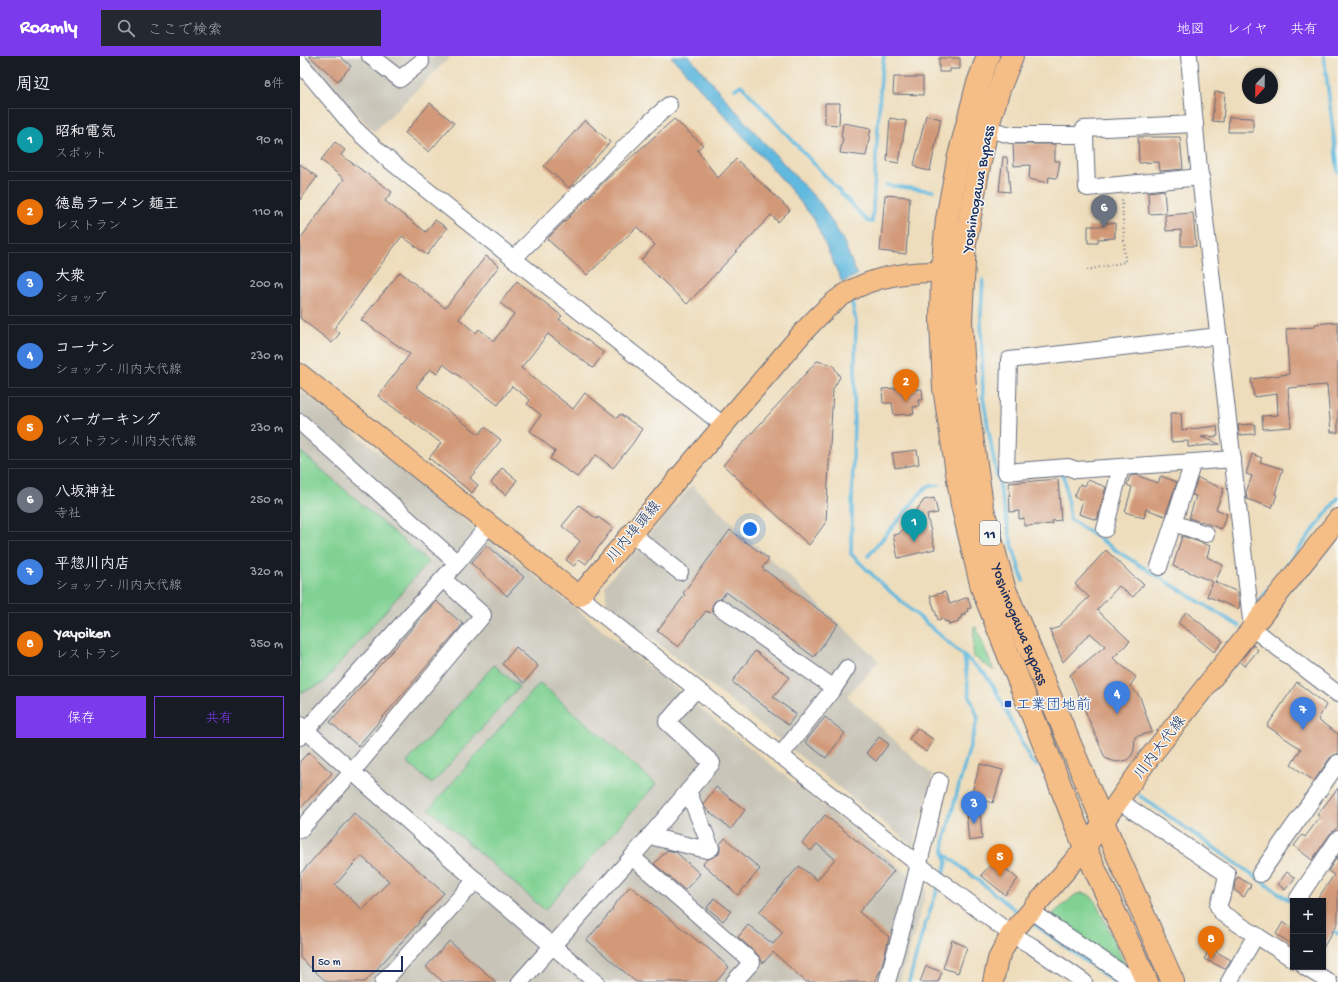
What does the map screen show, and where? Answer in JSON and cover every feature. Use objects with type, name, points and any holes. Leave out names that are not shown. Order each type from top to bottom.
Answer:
[{"type":"highway","name":"Yoshinogawa Bypass","points":[[988,56],[977,86],[958,160],[947,219],[942,272],[941,321],[944,388],[962,505],[982,588],[1085,848],[1147,982]]},
{"type":"highway","name":"Yoshinogawa Bypass","points":[[1012,56],[987,128],[978,166],[965,243],[961,321],[965,389],[982,505],[1004,587],[1103,822],[1173,982]]},
{"type":"main road","name":"川内埠頭線","points":[[579,596],[723,425],[805,331],[829,306],[842,296],[863,285],[877,280],[925,272],[964,273]]},
{"type":"main road","points":[[300,374],[579,596]]},
{"type":"main road","name":"川内大代線","points":[[993,982],[998,959],[1026,921],[1085,848],[1146,762],[1337,521]]},
{"type":"street","points":[[370,56],[400,79],[420,58]]},
{"type":"street","points":[[1189,56],[1200,178],[1252,628],[1338,694]]},
{"type":"street","points":[[300,63],[355,129],[384,156],[723,425]]},
{"type":"street","points":[[513,259],[649,123],[669,105]]},
{"type":"street","points":[[1080,135],[1084,129],[1195,124]]},
{"type":"street","points":[[987,128],[1011,136],[1085,136],[1087,188],[1200,178]]},
{"type":"street","points":[[1219,336],[1009,360],[1006,472],[1068,467],[1076,470],[1232,458]]},
{"type":"street","points":[[300,422],[457,563]]},
{"type":"street","points":[[1159,568],[1193,462]]},
{"type":"street","points":[[1105,529],[1121,467]]},
{"type":"street","points":[[1173,523],[1206,534]]},
{"type":"street","points":[[488,525],[443,579],[302,731],[352,772],[551,946],[596,982]]},
{"type":"street","points":[[632,533],[680,572]]},
{"type":"street","points":[[300,830],[352,772],[483,615],[443,579]]},
{"type":"street","points":[[579,596],[949,888],[1026,921],[1135,982]]},
{"type":"street","points":[[722,608],[834,688]]},
{"type":"street","points":[[780,756],[834,688],[847,668]]},
{"type":"street","points":[[520,982],[632,857],[712,763],[667,722],[696,689]]},
{"type":"street","points":[[1260,874],[1338,763]]},
{"type":"street","points":[[887,982],[909,904],[923,868],[939,781]]},
{"type":"street","points":[[650,836],[707,850],[711,848],[688,791]]},
{"type":"street","points":[[1119,801],[1227,874],[1224,890],[1218,906],[1223,914],[1290,957]]},
{"type":"street","points":[[1298,898],[1338,840]]},
{"type":"street","points":[[632,857],[752,962],[734,982]]},
{"type":"street","points":[[383,982],[476,880]]},
{"type":"street","points":[[1026,921],[1032,946],[1084,982]]},
{"type":"street","points":[[1229,982],[1256,935]]},
{"type":"street","points":[[1310,974],[1329,982]]},
{"type":"path","points":[[1087,270],[1125,262],[1121,185]]},
{"type":"shaded area","points":[[302,56],[451,56],[374,132]]},
{"type":"shaded area","points":[[300,390],[927,889],[900,982],[300,982]]},
{"type":"shaded area","points":[[692,485],[879,661],[847,696],[933,776],[913,846],[607,603],[605,585]]},
{"type":"green space","points":[[300,451],[428,562],[322,684],[300,693]]},
{"type":"green space","points":[[974,627],[976,627],[994,671],[973,656]]},
{"type":"green space","points":[[494,665],[519,687],[432,784],[407,762]]},
{"type":"green space","points":[[540,683],[656,784],[545,910],[429,809]]},
{"type":"green space","points":[[1081,893],[1088,894],[1095,900],[1129,974],[1048,918],[1075,895]]},
{"type":"water","points":[[671,56],[689,56],[748,125],[821,204],[843,240],[857,275],[842,282],[814,219],[786,184]]},
{"type":"building","points":[[309,56],[340,56],[351,66],[338,81]]},
{"type":"building","points":[[939,58],[960,58],[960,69],[950,69],[950,72],[939,72]]},
{"type":"building","points":[[894,77],[923,77],[923,95],[893,94]]},
{"type":"building","points":[[1215,92],[1225,93],[1223,122],[1212,121]]},
{"type":"building","points":[[430,103],[454,123],[429,152],[405,133]]},
{"type":"building","points":[[825,103],[840,103],[839,125],[825,124]]},
{"type":"building","points":[[926,115],[941,119],[930,171],[916,168],[914,165]]},
{"type":"building","points":[[1229,117],[1253,118],[1253,132],[1228,132]]},
{"type":"building","points":[[890,118],[906,121],[899,163],[887,161]]},
{"type":"building","points":[[674,119],[703,145],[697,150],[718,178],[736,159],[790,210],[778,222],[771,215],[687,304],[641,260],[655,245],[637,227],[587,275],[547,239],[608,178]]},
{"type":"building","points":[[585,120],[610,142],[569,188],[544,166]]},
{"type":"building","points":[[843,123],[871,128],[866,156],[840,153],[843,138],[841,137]]},
{"type":"building","points":[[1138,137],[1180,137],[1183,169],[1160,171],[1159,162],[1139,163]]},
{"type":"building","points":[[335,142],[345,150],[341,155],[392,192],[385,201],[426,232],[435,220],[447,228],[427,255],[402,236],[334,329],[340,333],[332,343],[300,318],[300,239],[344,179],[321,160]]},
{"type":"building","points":[[1013,144],[1055,144],[1055,161],[1060,161],[1057,178],[1049,177],[1048,183],[1029,179],[1030,165],[1014,166]]},
{"type":"building","points":[[1003,157],[1007,157],[1010,192],[999,191]]},
{"type":"building","points":[[300,164],[317,177],[300,200]]},
{"type":"building","points":[[1164,190],[1166,213],[1149,214],[1148,192]]},
{"type":"building","points":[[885,195],[910,197],[906,254],[880,251]]},
{"type":"building","points":[[1193,213],[1196,246],[1181,246],[1181,230],[1166,231],[1165,215]]},
{"type":"building","points":[[1104,223],[1115,223],[1115,238],[1098,239],[1098,243],[1088,243],[1088,226],[1104,226]]},
{"type":"building","points":[[486,256],[499,266],[459,319],[476,333],[479,329],[494,341],[514,314],[500,303],[517,281],[562,316],[559,319],[604,353],[593,368],[548,334],[521,368],[573,409],[585,393],[617,418],[620,414],[642,429],[613,468],[596,455],[577,477],[550,459],[555,451],[530,431],[541,415],[527,404],[530,400],[512,386],[498,405],[443,364],[437,374],[430,369],[416,387],[479,434],[485,427],[501,440],[470,478],[478,485],[472,493],[429,458],[441,443],[378,396],[410,354],[361,320],[400,272],[445,308]]},
{"type":"building","points":[[1338,322],[1338,432],[1331,432],[1327,385],[1288,388],[1291,427],[1263,429],[1262,416],[1278,415],[1277,394],[1254,397],[1251,379],[1289,374],[1286,329],[1315,327],[1315,324]]},
{"type":"building","points":[[817,361],[833,365],[840,377],[833,389],[826,522],[809,545],[723,465]]},
{"type":"building","points":[[911,387],[912,390],[922,389],[923,400],[918,400],[919,406],[913,407],[914,414],[894,415],[892,403],[883,403],[882,389]]},
{"type":"building","points":[[1170,413],[1181,413],[1182,430],[1217,426],[1218,436],[1201,437],[1220,444],[1188,447],[1188,441],[1171,442]]},
{"type":"building","points":[[1255,424],[1255,434],[1239,435],[1238,425]]},
{"type":"building","points":[[917,450],[919,464],[895,468],[892,453]]},
{"type":"building","points":[[1252,454],[1262,458],[1260,462],[1283,469],[1275,494],[1277,495],[1272,508],[1247,499],[1246,492],[1252,476],[1246,474]]},
{"type":"building","points":[[502,468],[517,480],[506,495],[491,483]]},
{"type":"building","points":[[1136,475],[1158,483],[1161,476],[1177,482],[1165,516],[1146,509],[1144,518],[1125,512],[1132,487],[1127,485],[1130,476]]},
{"type":"building","points":[[1198,478],[1224,489],[1216,509],[1227,514],[1221,529],[1189,518],[1196,496],[1192,495]]},
{"type":"building","points":[[1058,479],[1061,520],[1052,521],[1053,524],[1024,526],[1024,518],[1019,519],[1019,511],[1010,512],[1009,483]]},
{"type":"building","points":[[1088,480],[1106,487],[1097,520],[1079,514],[1083,500],[1074,497],[1080,484],[1085,486]]},
{"type":"building","points":[[934,498],[938,513],[927,515],[935,549],[898,558],[893,535],[899,534],[924,500]]},
{"type":"building","points":[[579,505],[597,519],[598,517],[613,528],[586,564],[579,559],[574,566],[566,560],[580,541],[562,526]]},
{"type":"building","points":[[730,530],[769,559],[762,568],[838,624],[814,657],[726,592],[721,599],[714,602],[710,613],[706,611],[678,647],[657,631],[685,595],[683,593]]},
{"type":"building","points":[[1182,536],[1210,546],[1207,557],[1223,565],[1215,582],[1238,592],[1240,605],[1238,609],[1207,596],[1213,582],[1173,566]]},
{"type":"building","points":[[487,545],[524,577],[507,596],[471,563]]},
{"type":"building","points":[[1106,550],[1134,577],[1144,584],[1133,597],[1119,586],[1097,610],[1130,641],[1113,658],[1136,677],[1130,686],[1140,697],[1152,732],[1135,737],[1132,755],[1127,760],[1117,762],[1105,758],[1070,675],[1105,646],[1090,633],[1063,662],[1050,630],[1057,628],[1089,597],[1075,584]]},
{"type":"building","points":[[945,592],[950,604],[968,597],[971,608],[967,609],[968,611],[964,613],[965,615],[961,615],[962,618],[958,619],[959,622],[949,625],[948,621],[945,622],[943,618],[938,620],[930,596]]},
{"type":"building","points":[[436,601],[463,624],[358,746],[330,722]]},
{"type":"building","points":[[1186,612],[1223,641],[1214,652],[1178,623]]},
{"type":"building","points":[[1253,645],[1258,650],[1245,666],[1240,661]]},
{"type":"building","points":[[516,647],[538,666],[524,683],[502,664]]},
{"type":"building","points":[[755,651],[789,677],[773,697],[796,714],[788,725],[732,682]]},
{"type":"building","points":[[1297,682],[1326,705],[1318,720],[1338,734],[1338,754],[1330,758],[1314,781],[1291,765],[1301,749],[1267,726]]},
{"type":"building","points":[[825,717],[845,733],[826,758],[805,742]]},
{"type":"building","points":[[917,728],[934,740],[926,752],[909,739]]},
{"type":"building","points":[[879,737],[889,744],[876,761],[866,753]]},
{"type":"building","points":[[309,752],[332,773],[300,809],[300,761]]},
{"type":"building","points":[[980,764],[1003,770],[993,803],[971,796]]},
{"type":"building","points":[[716,787],[745,810],[731,829],[706,809],[703,804]]},
{"type":"building","points":[[1338,788],[1338,827],[1330,834],[1312,860],[1294,846],[1302,835],[1305,837],[1320,817],[1317,815]]},
{"type":"building","points":[[980,811],[982,839],[969,841],[966,812]]},
{"type":"building","points":[[354,813],[444,893],[418,922],[419,923],[365,982],[327,982],[300,958],[300,874]],"holes":[[[361,856],[389,881],[363,910],[335,885]]]},
{"type":"building","points":[[825,815],[894,871],[859,912],[889,937],[882,966],[875,982],[806,982],[773,952],[763,963],[758,955],[738,937],[748,925],[773,944],[783,932],[759,912],[799,866],[817,880],[835,859],[817,844],[811,851],[802,843]]},
{"type":"building","points":[[725,838],[760,869],[738,895],[703,864],[707,859],[719,854],[720,844]]},
{"type":"building","points":[[667,850],[676,852],[700,874],[685,890],[654,864]]},
{"type":"building","points":[[1338,856],[1338,923],[1326,943],[1326,898],[1318,898],[1334,875],[1328,871]]},
{"type":"building","points":[[995,860],[1018,879],[1005,895],[981,875]]},
{"type":"building","points":[[1287,872],[1295,878],[1285,890],[1278,884]]},
{"type":"building","points":[[1238,877],[1251,885],[1244,897],[1234,890],[1235,881]]},
{"type":"building","points":[[630,886],[700,943],[701,942],[729,967],[716,982],[636,982],[587,940]]},
{"type":"building","points":[[714,898],[731,911],[723,921],[707,908]]},
{"type":"building","points":[[1283,922],[1290,927],[1290,943],[1276,934]]},
{"type":"building","points":[[952,940],[967,947],[958,973],[943,968]]},
{"type":"building","points":[[449,941],[496,982],[443,982],[426,967]]},
{"type":"building","points":[[1210,948],[1231,960],[1225,969],[1204,959]]},
{"type":"building","points":[[926,966],[942,972],[938,982],[920,982]]},
{"type":"waterway","points":[[735,89],[741,85],[867,221],[872,222],[881,76],[884,56]]},
{"type":"waterway","points":[[1324,56],[1338,172]]},
{"type":"waterway","points":[[886,185],[933,191]]},
{"type":"waterway","points":[[983,280],[981,314],[983,397],[997,476],[999,479],[1011,541],[1023,581]]},
{"type":"waterway","points":[[851,298],[856,322],[851,554],[885,587],[985,674],[995,689],[1031,761],[1037,766]]},
{"type":"waterway","points":[[1062,475],[1064,474],[1070,519],[1120,553],[1239,626]]},
{"type":"waterway","points":[[868,556],[926,487],[939,485]]},
{"type":"waterway","points":[[1259,601],[1338,498]]},
{"type":"waterway","points":[[942,878],[947,863],[944,854],[944,842],[978,718],[969,694],[964,656]]},
{"type":"waterway","points":[[1140,796],[1290,901]]},
{"type":"waterway","points":[[945,854],[1020,914]]},
{"type":"waterway","points":[[909,982],[922,934],[939,885]]},
{"type":"waterway","points":[[1030,921],[1115,982]]},
{"type":"waterway","points":[[1326,926],[1338,934]]},
{"type":"place","name":"八坂神社","points":[[1104,228]]},
{"type":"place","name":"徳島ラーメン 麺王","points":[[906,402]]},
{"type":"place","name":"昭和電気","points":[[914,542]]},
{"type":"place","name":"工業団地前","points":[[1008,704]]},
{"type":"place","name":"コーナン","points":[[1117,714]]},
{"type":"place","name":"平惣川内店","points":[[1303,730]]},
{"type":"place","name":"大衆","points":[[974,824]]},
{"type":"place","name":"バーガーキング","points":[[1000,877]]},
{"type":"place","name":"Yayoiken","points":[[1211,959]]}]
